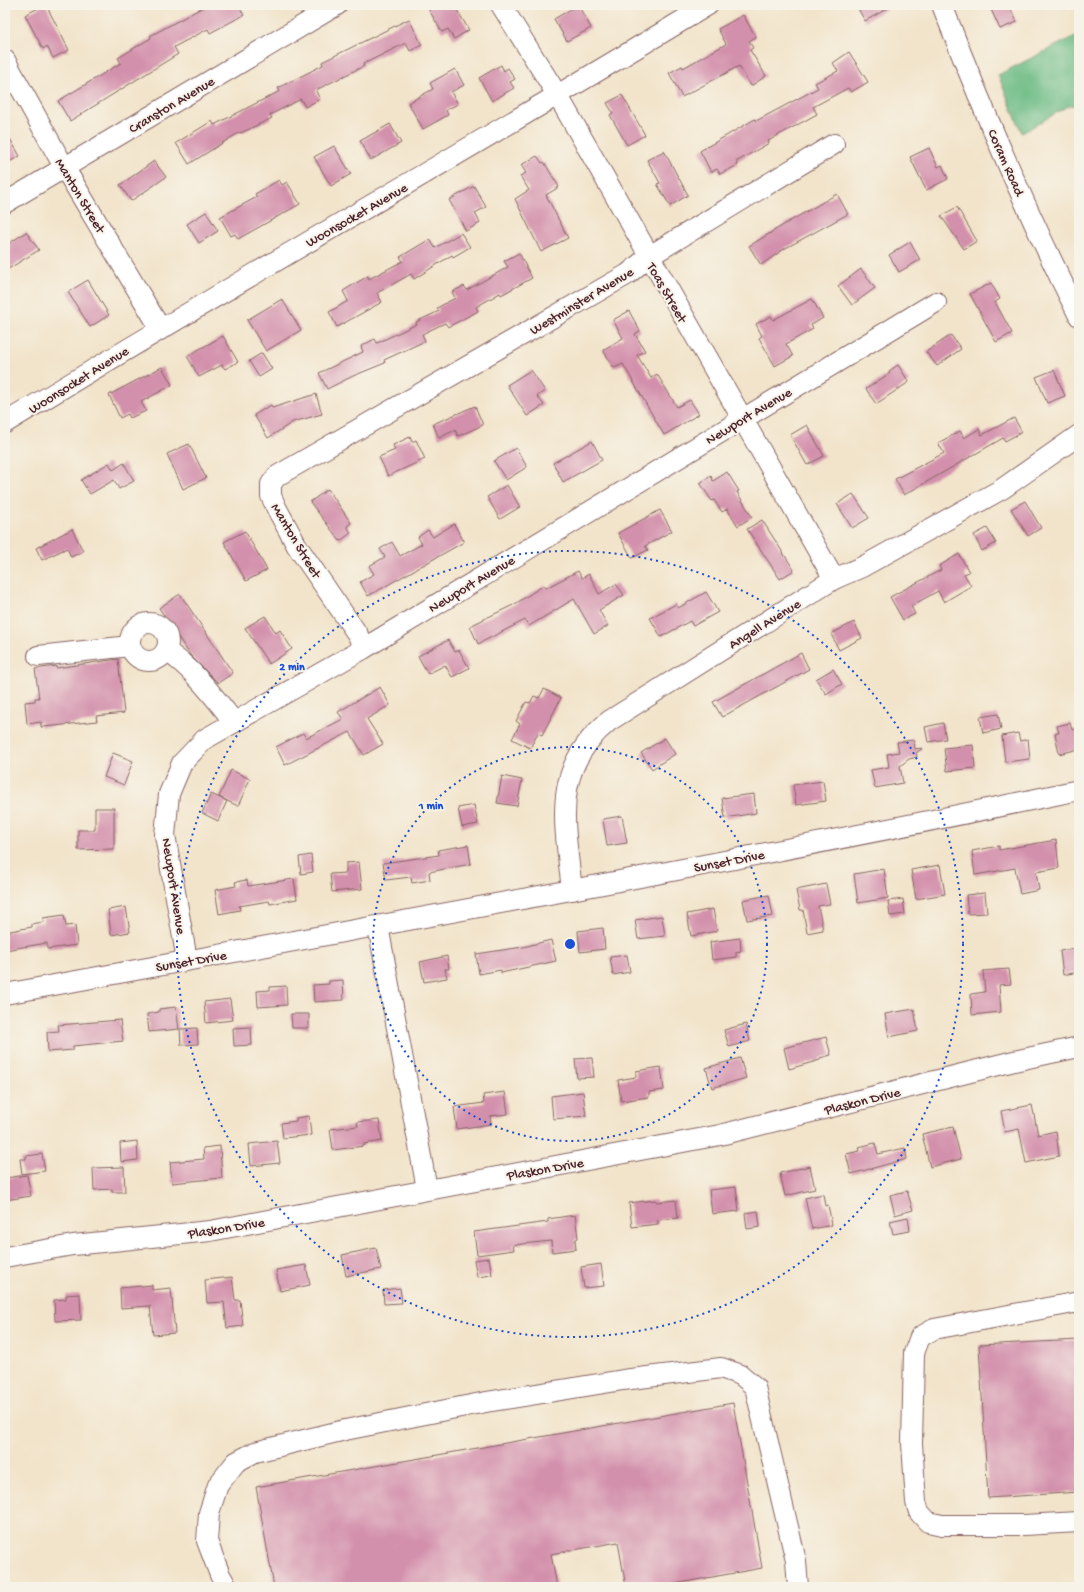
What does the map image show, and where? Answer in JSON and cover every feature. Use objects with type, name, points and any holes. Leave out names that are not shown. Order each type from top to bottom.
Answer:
[{"type":"street","name":"Cranston Avenue","points":[[5,203],[337,5]]},
{"type":"street","name":"Toas Street","points":[[501,5],[558,96],[648,257],[834,579]]},
{"type":"street","name":"Woonsocket Avenue","points":[[5,423],[160,328],[558,96],[708,5]]},
{"type":"street","name":"Coram Road","points":[[942,5],[970,78],[1050,258],[1079,316]]},
{"type":"street","name":"Manton Street","points":[[5,60],[64,167],[160,328]]},
{"type":"street","name":"Westminster Avenue","points":[[324,449],[628,274],[648,257],[834,144]]},
{"type":"street","name":"Newport Avenue","points":[[187,960],[165,835],[170,794],[182,764],[205,740],[363,649],[936,302]]},
{"type":"street","name":"Angell Avenue","points":[[572,890],[564,819],[566,784],[582,749],[594,733],[609,721],[834,579],[862,567],[1002,489],[1079,435]]},
{"type":"street","name":"Manton Street","points":[[324,449],[277,476],[271,484],[271,496],[297,546],[358,635],[363,649]]},
{"type":"street","points":[[143,624],[152,624],[161,628],[167,635],[168,644],[166,651],[158,660],[146,661],[135,655],[130,646],[130,637],[135,629],[143,624]]},
{"type":"street","points":[[38,656],[130,646]]},
{"type":"street","points":[[166,651],[174,656],[212,695],[234,722]]},
{"type":"street","name":"Sunset Drive","points":[[5,994],[572,890],[920,824],[1079,790]]},
{"type":"street","points":[[378,926],[427,1189]]},
{"type":"street","name":"Plaskon Drive","points":[[5,1257],[73,1244],[210,1231],[720,1135],[1006,1063],[1079,1047]]},
{"type":"street","points":[[1079,1302],[934,1329],[920,1337],[914,1353],[912,1444],[916,1502],[919,1512],[928,1522],[942,1525],[1002,1525],[1079,1522]]},
{"type":"street","points":[[227,1587],[220,1575],[207,1541],[209,1513],[218,1485],[236,1462],[254,1452],[345,1430],[486,1402],[623,1380],[721,1368],[741,1375],[755,1387],[796,1561],[798,1587]]},
{"type":"green space","points":[[1079,34],[1079,104],[1068,106],[1022,133],[998,75]]},
{"type":"building","points":[[46,5],[69,50],[53,58],[47,46],[43,49],[25,15]]},
{"type":"building","points":[[207,5],[238,5],[244,15],[210,33],[208,29],[174,47],[178,54],[70,121],[58,101],[121,63],[118,58],[151,38],[150,36]]},
{"type":"building","points":[[426,5],[454,5],[469,30],[454,39],[448,29],[442,32]]},
{"type":"building","points":[[578,5],[591,28],[567,41],[554,19]]},
{"type":"building","points":[[856,5],[894,5],[865,21]]},
{"type":"building","points":[[989,5],[1009,5],[1017,22],[1000,29]]},
{"type":"building","points":[[743,15],[756,37],[749,41],[753,48],[750,50],[766,76],[751,86],[739,66],[682,97],[669,73],[682,66],[683,68],[726,44],[718,29]]},
{"type":"building","points":[[409,19],[422,45],[410,51],[406,43],[363,64],[364,66],[318,89],[316,91],[320,99],[305,107],[301,99],[270,115],[272,118],[241,133],[240,132],[189,164],[176,143],[212,121],[214,125],[280,91],[278,88],[323,65],[322,62]]},
{"type":"building","points":[[849,52],[868,82],[851,92],[848,88],[813,107],[817,114],[768,141],[769,143],[736,162],[738,165],[720,174],[717,169],[711,172],[700,151],[755,119],[756,121],[818,88],[815,83],[838,71],[833,63]]},
{"type":"building","points":[[501,65],[504,71],[508,68],[515,79],[510,82],[514,88],[492,101],[479,78]]},
{"type":"building","points":[[455,69],[464,85],[451,92],[458,104],[446,110],[448,115],[423,129],[408,103],[433,89],[430,83]]},
{"type":"building","points":[[622,95],[645,135],[627,145],[610,115],[613,113],[607,103]]},
{"type":"building","points":[[390,124],[401,143],[371,160],[360,141]]},
{"type":"building","points":[[5,130],[20,156],[5,164]]},
{"type":"building","points":[[334,146],[351,174],[331,186],[314,157]]},
{"type":"building","points":[[929,148],[938,167],[942,165],[948,179],[926,190],[910,157]]},
{"type":"building","points":[[664,151],[688,195],[670,206],[657,184],[660,183],[647,160]]},
{"type":"building","points":[[537,156],[542,163],[544,162],[559,187],[546,195],[568,238],[541,252],[515,199],[529,190],[520,176],[526,173],[521,165]]},
{"type":"building","points":[[154,161],[166,177],[131,201],[120,185]]},
{"type":"building","points":[[279,180],[282,185],[287,182],[300,204],[238,239],[235,234],[231,236],[220,217],[257,197],[255,194]]},
{"type":"building","points":[[474,186],[486,207],[475,213],[480,223],[466,231],[449,200]]},
{"type":"building","points":[[837,194],[848,214],[784,249],[761,265],[749,246]]},
{"type":"building","points":[[957,207],[977,241],[964,249],[941,216]]},
{"type":"building","points":[[206,212],[218,231],[199,243],[187,224]]},
{"type":"building","points":[[26,232],[39,250],[5,271],[5,246]]},
{"type":"building","points":[[461,233],[470,247],[453,257],[452,255],[414,279],[411,274],[377,293],[382,302],[337,327],[329,312],[348,301],[343,291],[368,276],[369,279],[403,261],[400,257],[430,239],[435,248]]},
{"type":"building","points":[[910,242],[920,260],[899,272],[889,255]]},
{"type":"building","points":[[519,253],[532,278],[501,295],[500,293],[476,307],[478,311],[448,327],[445,323],[422,334],[425,341],[384,360],[385,363],[353,376],[327,389],[319,373],[363,352],[361,346],[375,339],[377,343],[417,324],[416,322],[439,311],[437,308],[455,298],[452,292],[464,286],[467,290],[508,267],[504,261]]},
{"type":"building","points":[[861,269],[875,288],[852,305],[838,286]]},
{"type":"building","points":[[88,280],[109,315],[90,327],[68,292]]},
{"type":"building","points":[[991,283],[1000,299],[995,302],[1012,333],[996,342],[970,294]]},
{"type":"building","points":[[282,299],[301,330],[266,351],[247,320]]},
{"type":"building","points":[[812,299],[823,318],[811,325],[813,329],[786,344],[793,356],[775,366],[759,338],[762,336],[756,324],[771,316],[773,320]]},
{"type":"building","points":[[629,311],[640,331],[635,334],[645,351],[637,355],[651,378],[657,374],[677,407],[690,400],[699,414],[664,435],[623,364],[614,368],[603,350],[623,338],[613,320]]},
{"type":"building","points":[[951,335],[961,349],[937,366],[926,352]]},
{"type":"building","points":[[223,336],[238,362],[225,369],[222,365],[199,377],[187,356]]},
{"type":"building","points":[[262,353],[272,369],[259,377],[249,361]]},
{"type":"building","points":[[898,365],[909,382],[876,404],[866,389],[890,373],[889,371]]},
{"type":"building","points":[[162,367],[172,385],[141,402],[146,411],[130,418],[128,414],[120,418],[109,395]]},
{"type":"building","points":[[531,370],[545,391],[537,396],[544,405],[527,416],[507,385]]},
{"type":"building","points":[[1054,370],[1065,396],[1047,403],[1036,377]]},
{"type":"building","points":[[316,394],[322,414],[293,422],[268,438],[254,415],[271,405],[272,408]]},
{"type":"building","points":[[475,406],[483,425],[458,436],[455,430],[439,438],[433,424]]},
{"type":"building","points":[[1014,418],[1022,432],[1005,441],[1003,438],[904,495],[895,479],[944,453],[938,443],[960,431],[964,438],[979,429],[982,435]]},
{"type":"building","points":[[807,425],[824,456],[807,465],[790,435]]},
{"type":"building","points":[[410,437],[412,442],[416,440],[425,459],[388,476],[379,457],[395,450],[393,445]]},
{"type":"building","points":[[592,441],[602,460],[563,482],[553,463]]},
{"type":"building","points":[[189,444],[206,478],[183,489],[167,454]]},
{"type":"building","points":[[516,448],[527,467],[506,480],[494,461]]},
{"type":"building","points":[[109,463],[113,470],[124,463],[134,481],[119,489],[114,480],[90,494],[81,480]]},
{"type":"building","points":[[727,472],[739,491],[737,492],[752,517],[738,526],[727,509],[722,512],[714,500],[712,501],[700,483],[711,476],[713,481]]},
{"type":"building","points":[[507,485],[520,507],[500,519],[487,497]]},
{"type":"building","points":[[328,489],[351,523],[347,526],[351,533],[340,541],[310,502]]},
{"type":"building","points":[[853,494],[869,518],[852,528],[837,504]]},
{"type":"building","points":[[1025,501],[1041,528],[1028,536],[1011,509]]},
{"type":"building","points":[[660,510],[672,531],[645,546],[648,550],[632,558],[618,533]]},
{"type":"building","points":[[762,520],[794,570],[780,579],[747,529]]},
{"type":"building","points":[[454,524],[464,542],[368,596],[360,582],[374,574],[369,566],[385,557],[380,549],[392,542],[400,556],[422,544],[418,537],[428,530],[433,537]]},
{"type":"building","points":[[987,528],[996,543],[982,551],[974,535]]},
{"type":"building","points":[[72,529],[83,551],[71,557],[67,548],[42,560],[36,548]]},
{"type":"building","points":[[245,531],[267,570],[246,581],[224,542]]},
{"type":"building","points":[[959,554],[969,572],[964,574],[971,586],[944,602],[938,591],[911,606],[915,614],[903,620],[890,597],[941,570],[939,566]]},
{"type":"building","points":[[578,571],[582,578],[589,574],[599,594],[616,584],[624,595],[599,610],[608,626],[594,634],[574,599],[529,626],[525,620],[478,644],[470,626],[515,604],[544,585],[546,588]]},
{"type":"building","points":[[706,592],[718,612],[693,626],[690,621],[661,637],[650,618],[676,604],[678,608]]},
{"type":"building","points":[[180,594],[233,673],[218,683],[190,655],[159,608]]},
{"type":"building","points":[[265,616],[276,633],[280,630],[292,649],[269,664],[245,628]]},
{"type":"building","points":[[854,622],[862,638],[839,650],[831,634]]},
{"type":"building","points":[[448,640],[455,652],[459,650],[469,668],[452,677],[445,665],[428,674],[418,656]]},
{"type":"building","points":[[801,653],[809,669],[722,717],[713,702]]},
{"type":"building","points":[[118,659],[124,713],[96,716],[97,721],[54,726],[41,727],[41,722],[27,724],[25,702],[35,701],[35,698],[39,698],[35,669],[56,666],[56,668]]},
{"type":"building","points":[[833,669],[842,684],[826,694],[816,679]]},
{"type":"building","points":[[380,687],[390,705],[367,719],[383,744],[364,755],[350,732],[285,765],[276,747],[303,733],[306,738],[343,719],[338,712]]},
{"type":"building","points":[[544,689],[561,698],[542,735],[538,733],[530,748],[512,739],[520,724],[516,721],[526,702],[530,703],[534,696],[539,698]]},
{"type":"building","points":[[998,714],[1001,729],[983,733],[980,717]]},
{"type":"building","points":[[943,723],[946,739],[928,742],[925,727]]},
{"type":"building","points":[[1070,723],[1072,730],[1079,728],[1079,749],[1059,754],[1055,733],[1059,733],[1057,726]]},
{"type":"building","points":[[1018,733],[1020,741],[1028,739],[1030,759],[1005,762],[1002,736]]},
{"type":"building","points":[[665,738],[675,754],[652,769],[641,753]]},
{"type":"building","points":[[914,740],[915,749],[923,748],[916,753],[917,757],[909,759],[900,766],[903,783],[875,788],[871,770],[889,767],[887,754],[899,752],[897,742]]},
{"type":"building","points":[[973,745],[975,768],[947,771],[944,748]]},
{"type":"building","points":[[113,753],[133,761],[124,785],[104,777]]},
{"type":"building","points":[[231,770],[250,779],[238,806],[219,797]]},
{"type":"building","points":[[502,776],[522,780],[517,806],[497,803]]},
{"type":"building","points":[[823,781],[826,801],[796,805],[793,785]]},
{"type":"building","points":[[211,794],[227,801],[218,821],[202,813]]},
{"type":"building","points":[[754,794],[756,813],[725,818],[722,798]]},
{"type":"building","points":[[474,805],[478,824],[462,827],[458,808]]},
{"type":"building","points":[[95,808],[114,808],[114,849],[78,850],[78,830],[95,830]]},
{"type":"building","points":[[622,816],[627,843],[607,846],[603,819]]},
{"type":"building","points":[[1056,840],[1059,868],[1036,872],[1039,890],[1020,894],[1015,868],[975,875],[972,851],[999,846],[999,850]]},
{"type":"building","points":[[468,845],[471,864],[429,872],[430,880],[412,883],[411,877],[386,880],[383,863],[439,855],[438,850]]},
{"type":"building","points":[[311,855],[313,872],[301,874],[299,857]]},
{"type":"building","points":[[359,862],[362,889],[332,892],[330,874],[346,873],[346,863]]},
{"type":"building","points":[[940,865],[945,894],[916,899],[911,870]]},
{"type":"building","points":[[884,869],[888,898],[858,903],[854,874]]},
{"type":"building","points":[[294,879],[297,899],[270,904],[269,901],[239,906],[240,910],[219,914],[215,890],[236,886],[235,882],[247,880],[248,886]]},
{"type":"building","points":[[826,884],[830,904],[818,906],[823,930],[807,933],[803,910],[800,910],[796,890]]},
{"type":"building","points":[[985,893],[987,913],[968,914],[966,895]]},
{"type":"building","points":[[769,895],[773,916],[747,920],[743,900]]},
{"type":"building","points":[[903,899],[905,914],[890,916],[888,901]]},
{"type":"building","points":[[126,907],[130,932],[111,935],[108,910]]},
{"type":"building","points":[[713,909],[717,931],[691,936],[687,914]]},
{"type":"building","points":[[64,915],[66,926],[75,925],[77,945],[47,949],[47,943],[5,950],[5,932],[32,927],[32,924],[44,922],[43,918]]},
{"type":"building","points":[[662,916],[665,936],[638,939],[635,920]]},
{"type":"building","points":[[603,928],[605,949],[580,952],[578,931]]},
{"type":"building","points":[[740,938],[741,951],[736,952],[736,957],[712,960],[710,942]]},
{"type":"building","points":[[551,940],[556,961],[501,973],[501,970],[479,974],[476,954],[523,947]]},
{"type":"building","points":[[1075,948],[1079,972],[1063,975],[1060,951]]},
{"type":"building","points":[[627,955],[630,972],[613,975],[610,957]]},
{"type":"building","points":[[447,956],[449,969],[445,969],[447,978],[424,982],[420,962]]},
{"type":"building","points":[[1009,969],[1011,984],[999,985],[1001,1012],[972,1015],[971,994],[985,992],[983,971]]},
{"type":"building","points":[[343,980],[344,1000],[314,1002],[313,985],[329,984],[329,981]]},
{"type":"building","points":[[286,986],[287,1005],[258,1007],[257,991],[270,990],[270,987]]},
{"type":"building","points":[[230,999],[233,1020],[206,1023],[204,1002]]},
{"type":"building","points":[[176,1007],[179,1029],[149,1032],[147,1014],[159,1012],[159,1009]]},
{"type":"building","points":[[914,1009],[918,1031],[889,1037],[885,1014]]},
{"type":"building","points":[[291,1014],[309,1014],[309,1028],[292,1028]]},
{"type":"building","points":[[120,1020],[123,1041],[73,1046],[73,1050],[48,1052],[47,1032],[59,1031],[58,1025]]},
{"type":"building","points":[[746,1024],[750,1041],[729,1047],[724,1030]]},
{"type":"building","points":[[251,1027],[252,1045],[234,1046],[233,1028]]},
{"type":"building","points":[[197,1028],[198,1044],[181,1045],[180,1029]]},
{"type":"building","points":[[826,1037],[831,1055],[820,1058],[820,1060],[789,1069],[784,1048]]},
{"type":"building","points":[[592,1058],[594,1077],[577,1078],[575,1059]]},
{"type":"building","points":[[740,1058],[746,1078],[712,1088],[706,1068]]},
{"type":"building","points":[[661,1067],[664,1090],[649,1092],[649,1097],[621,1101],[618,1080],[636,1077],[636,1071]]},
{"type":"building","points":[[505,1092],[508,1114],[490,1116],[491,1124],[457,1129],[454,1107],[484,1103],[483,1095]]},
{"type":"building","points":[[583,1092],[586,1116],[553,1119],[551,1096]]},
{"type":"building","points":[[1032,1105],[1038,1135],[1056,1131],[1059,1156],[1026,1163],[1019,1129],[1005,1132],[1001,1111]]},
{"type":"building","points":[[309,1116],[311,1135],[283,1138],[281,1123],[296,1121],[296,1118]]},
{"type":"building","points":[[379,1120],[382,1141],[364,1144],[364,1146],[333,1150],[330,1129],[358,1126],[357,1122]]},
{"type":"building","points":[[953,1127],[961,1159],[930,1167],[922,1134]]},
{"type":"building","points":[[137,1141],[138,1160],[121,1162],[120,1143]]},
{"type":"building","points":[[277,1141],[280,1163],[251,1166],[249,1144]]},
{"type":"building","points":[[875,1143],[878,1154],[905,1148],[907,1159],[851,1174],[846,1154],[860,1151],[859,1147]]},
{"type":"building","points":[[220,1146],[222,1178],[172,1183],[170,1162],[204,1159],[203,1148]]},
{"type":"building","points":[[42,1154],[45,1171],[22,1174],[20,1159],[26,1159],[26,1156]]},
{"type":"building","points":[[810,1166],[815,1189],[785,1196],[780,1173]]},
{"type":"building","points":[[124,1167],[125,1192],[112,1192],[112,1189],[94,1190],[93,1168]]},
{"type":"building","points":[[27,1175],[31,1196],[5,1200],[5,1178]]},
{"type":"building","points":[[736,1187],[739,1211],[712,1214],[709,1190]]},
{"type":"building","points":[[907,1191],[913,1210],[895,1215],[890,1195]]},
{"type":"building","points":[[823,1194],[825,1206],[828,1205],[832,1225],[812,1229],[805,1198]]},
{"type":"building","points":[[655,1200],[657,1202],[676,1200],[678,1218],[658,1220],[658,1224],[632,1227],[629,1203]]},
{"type":"building","points":[[758,1211],[760,1227],[747,1229],[745,1213]]},
{"type":"building","points":[[575,1215],[578,1238],[575,1240],[576,1249],[552,1252],[551,1241],[513,1245],[514,1250],[477,1255],[474,1232],[548,1222],[548,1219]]},
{"type":"building","points":[[908,1217],[910,1231],[893,1234],[890,1221]]},
{"type":"building","points":[[376,1248],[381,1269],[346,1276],[342,1255]]},
{"type":"building","points":[[489,1258],[492,1275],[477,1277],[474,1260]]},
{"type":"building","points":[[601,1264],[604,1286],[584,1288],[581,1267]]},
{"type":"building","points":[[306,1265],[310,1285],[280,1291],[276,1270]]},
{"type":"building","points":[[232,1277],[235,1300],[240,1300],[243,1326],[227,1328],[224,1302],[207,1303],[205,1280]]},
{"type":"building","points":[[152,1285],[152,1290],[171,1288],[175,1333],[153,1335],[150,1306],[121,1308],[120,1288]]},
{"type":"building","points":[[400,1288],[402,1303],[384,1304],[383,1290]]},
{"type":"building","points":[[80,1294],[81,1320],[55,1321],[54,1300],[66,1299],[66,1295]]},
{"type":"building","points":[[1079,1340],[1079,1492],[988,1498],[979,1345]]},
{"type":"building","points":[[733,1403],[762,1568],[657,1587],[626,1587],[618,1542],[551,1554],[557,1587],[274,1587],[256,1487]]}]
